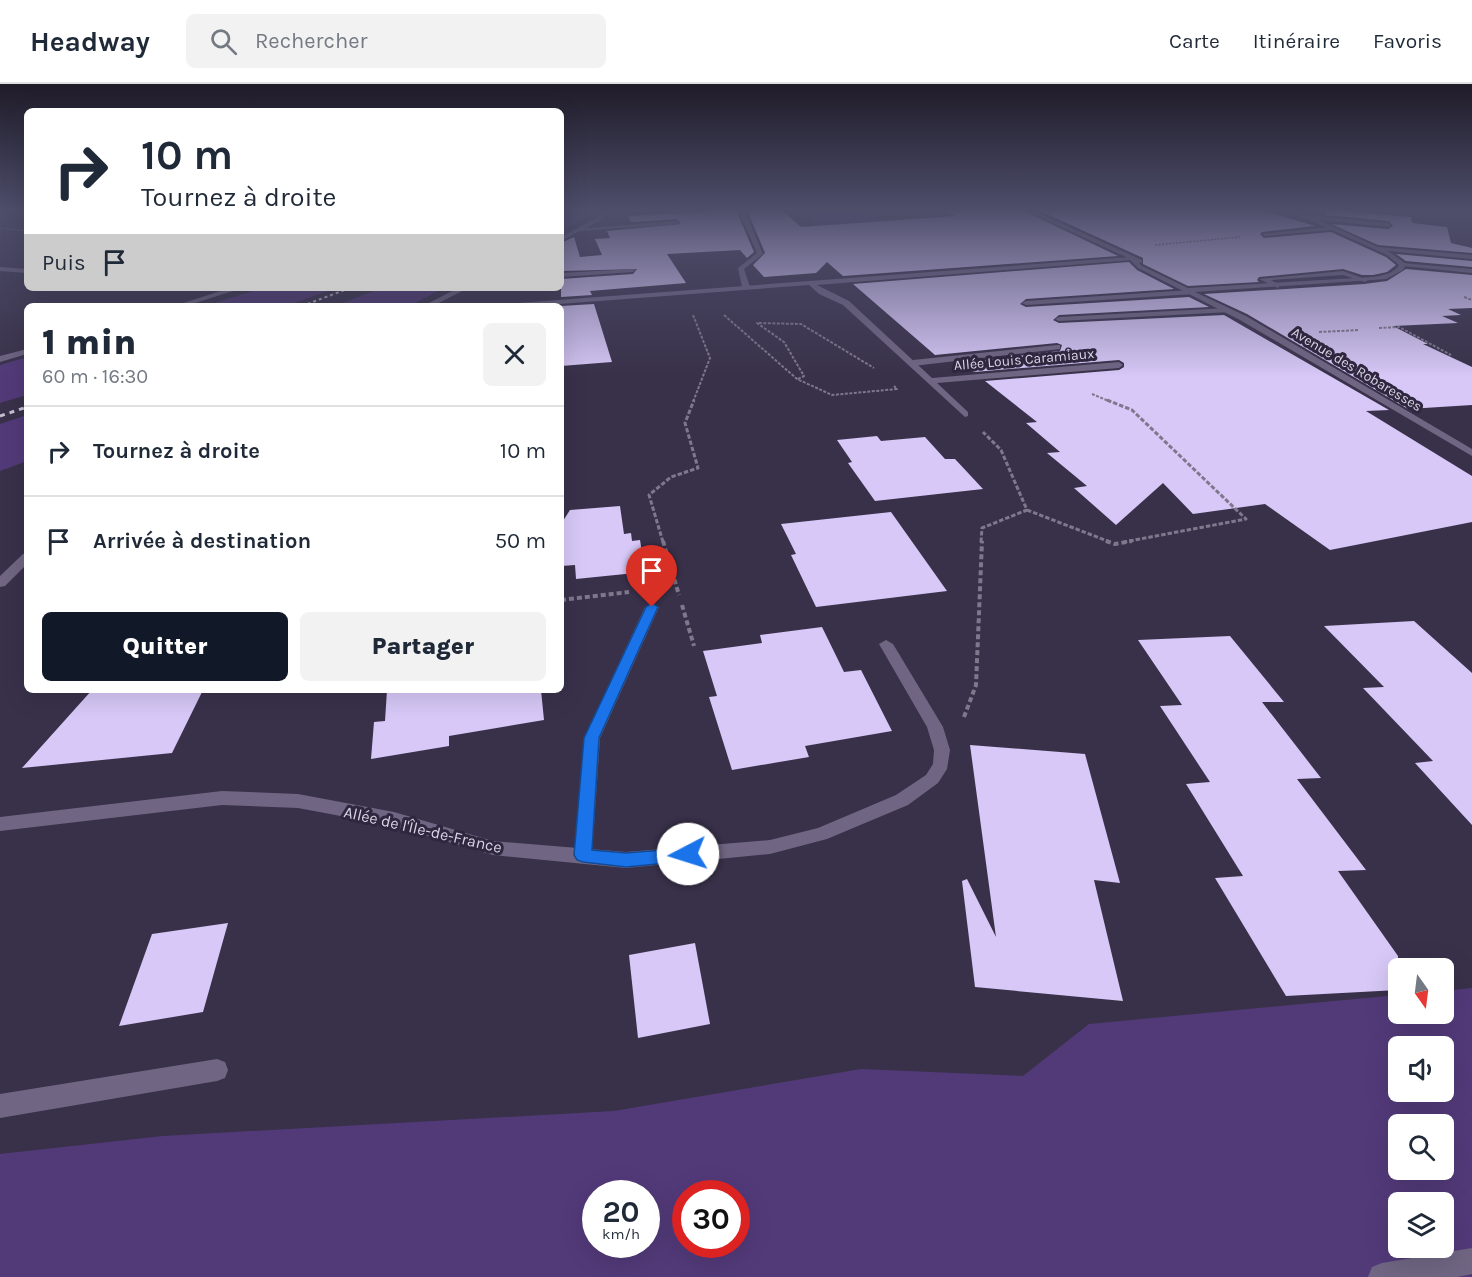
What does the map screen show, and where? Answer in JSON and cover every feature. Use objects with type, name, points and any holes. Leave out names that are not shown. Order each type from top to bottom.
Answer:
[{"type":"street","points":[[744,266],[741,268],[746,287]]},
{"type":"street","points":[[541,303],[1037,266]]},
{"type":"street","name":"Avenue des Robaresses","points":[[1138,266],[1227,310],[1472,453]]},
{"type":"street","name":"Avenue des Robaresses","points":[[1150,266],[1177,275]]},
{"type":"street","points":[[1026,303],[1365,280],[1393,274],[1401,266]]},
{"type":"street","points":[[1419,266],[1472,271]]},
{"type":"street","points":[[0,269],[24,271]]},
{"type":"street","points":[[564,275],[633,270]]},
{"type":"street","points":[[1278,286],[1262,279],[1343,273],[1365,280]]},
{"type":"street","points":[[1185,279],[1224,291]]},
{"type":"street","name":"Allée Louis Caramiaux","points":[[810,282],[822,292],[846,303],[913,363],[965,414]]},
{"type":"street","points":[[1191,292],[1210,288]]},
{"type":"street","points":[[188,303],[228,291]]},
{"type":"street","points":[[433,303],[458,291]]},
{"type":"street","points":[[1059,319],[1227,310],[1224,291]]},
{"type":"street","points":[[913,363],[1057,347]]},
{"type":"street","points":[[0,359],[24,352]]},
{"type":"street","name":"Allée Louis Caramiaux","points":[[931,381],[1119,365]]},
{"type":"street","points":[[0,583],[24,560]]},
{"type":"street","points":[[583,855],[592,738],[652,607]]},
{"type":"street","name":"Allée de l'Île-de-France","points":[[0,824],[222,798],[298,801],[394,819],[493,848],[626,860],[770,847],[821,834],[902,800],[932,779],[941,765],[942,750],[935,727],[886,644]]},
{"type":"street","points":[[0,1106],[217,1070]]},
{"type":"street","points":[[1382,1277],[1472,1261]]},
{"type":"path","points":[[689,307],[710,358],[685,423],[698,468],[677,472],[656,484],[649,495],[694,646]]},
{"type":"path","points":[[722,314],[797,380],[832,394],[897,389],[891,383]]},
{"type":"path","points":[[797,380],[804,376],[784,342],[757,323],[801,324],[880,371],[865,355]]},
{"type":"path","points":[[1379,328],[1399,327],[1451,355],[1444,357]]},
{"type":"path","points":[[935,727],[961,724],[976,685],[982,528],[1027,510],[1115,544],[1246,519],[1132,410],[1089,393]]},
{"type":"path","points":[[965,414],[1002,450],[1027,510]]},
{"type":"path","points":[[564,600],[627,591],[652,607]]},
{"type":"shaded area","points":[[252,291],[328,291],[294,303],[214,303]]},
{"type":"shaded area","points":[[373,291],[438,291],[415,303],[343,303]]},
{"type":"shaded area","points":[[24,358],[24,396],[0,403],[0,365]]},
{"type":"shaded area","points":[[24,416],[24,462],[0,471],[0,424]]},
{"type":"shaded area","points":[[1472,988],[1472,1277],[0,1277],[0,1154],[163,1136],[614,1111],[861,1069],[1023,1076],[1089,1024],[1388,996],[1388,1024],[1454,1024],[1454,990]]},
{"type":"building","points":[[564,266],[675,266],[686,283],[590,291],[592,295],[561,297],[561,291],[564,291],[564,279],[633,274],[637,269],[564,271]]},
{"type":"building","points":[[754,266],[823,266],[816,273],[764,277]]},
{"type":"building","points":[[831,266],[985,266],[843,276]]},
{"type":"building","points":[[1083,266],[1133,266],[1174,289],[1026,299],[1020,304],[1026,307],[1189,297],[1209,307],[1059,315],[1053,320],[1059,323],[1224,315],[1389,410],[1366,411],[1472,476],[1472,522],[1330,550],[1265,504],[1193,514],[1163,483],[1116,525],[1074,488],[1087,486],[1047,453],[1060,452],[1026,423],[1037,422],[985,381],[1119,370],[1124,367],[1124,363],[1119,360],[974,372],[961,363],[1060,351],[1062,345],[1057,343],[935,355],[853,284]]},
{"type":"building","points":[[1146,266],[1395,266],[1387,272],[1373,275],[1362,275],[1343,269],[1259,277],[1257,280],[1259,282],[1188,286]]},
{"type":"building","points":[[1406,269],[1472,275],[1472,308],[1448,309],[1461,315],[1442,316],[1458,323],[1393,326],[1428,344],[1423,344],[1472,367],[1472,405],[1408,409],[1247,314],[1204,294],[1364,284],[1387,281]]},
{"type":"building","points":[[594,304],[612,362],[564,366],[564,306]]},
{"type":"building","points":[[877,436],[881,441],[925,437],[945,459],[955,459],[983,489],[875,501],[848,463],[852,462],[837,440]]},
{"type":"building","points":[[620,506],[624,534],[631,533],[632,541],[640,540],[645,572],[576,579],[575,565],[564,566],[564,519],[570,510]]},
{"type":"building","points":[[891,512],[947,591],[816,607],[791,555],[796,554],[781,524]]},
{"type":"building","points":[[1414,621],[1472,673],[1472,825],[1415,763],[1433,761],[1363,688],[1384,687],[1324,626]]},
{"type":"building","points":[[822,627],[844,672],[861,670],[892,731],[805,746],[809,757],[732,770],[709,697],[717,696],[703,651],[762,643],[760,635]]},
{"type":"building","points":[[1230,636],[1284,702],[1262,702],[1321,778],[1297,779],[1366,870],[1338,871],[1398,956],[1398,958],[1388,958],[1388,991],[1286,996],[1215,878],[1243,876],[1186,784],[1210,782],[1160,706],[1182,705],[1138,640]]},
{"type":"building","points":[[89,693],[202,693],[172,753],[22,768]]},
{"type":"building","points":[[387,693],[541,693],[544,720],[449,736],[449,746],[371,759],[374,722],[385,721]]},
{"type":"building","points":[[970,745],[1085,754],[1120,883],[1094,880],[1123,1001],[975,987],[962,881],[967,879],[996,937]]},
{"type":"building","points":[[228,923],[203,1012],[119,1026],[152,934]]},
{"type":"building","points":[[695,943],[710,1024],[638,1038],[629,955]]},
{"type":"railway","points":[[310,303],[342,291]]},
{"type":"railway","points":[[0,416],[24,408]]},
{"type":"route","points":[[652,607],[592,738],[583,855],[626,860],[688,854]]}]
